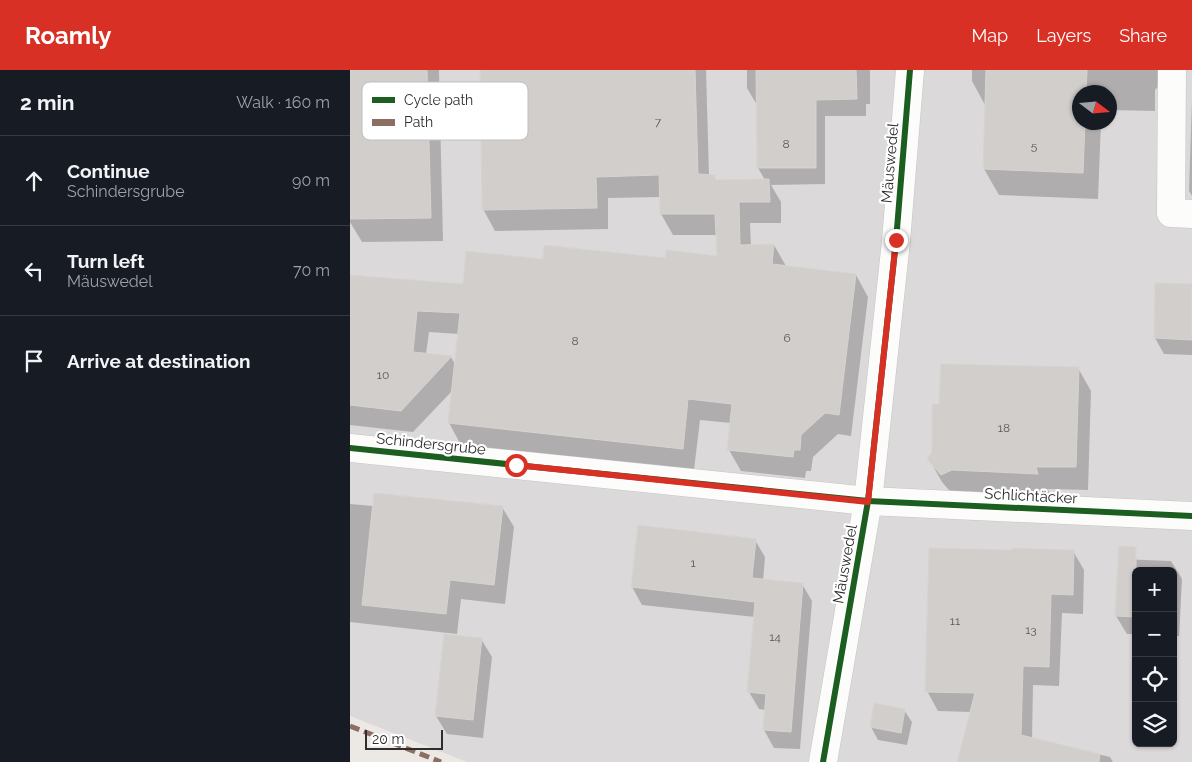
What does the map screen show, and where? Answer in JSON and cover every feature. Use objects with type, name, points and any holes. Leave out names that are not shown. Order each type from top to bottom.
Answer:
[{"type":"street","name":"Mäuswedel","points":[[823,762],[868,502],[896,240],[910,70]]},
{"type":"street","points":[[1172,70],[1171,213],[1192,214]]},
{"type":"street","name":"Schindersgrube","points":[[350,448],[868,502]]},
{"type":"street","name":"Schlichtäcker","points":[[868,502],[1192,516]]},
{"type":"shaded area","points":[[350,70],[1192,70],[1192,762],[467,762],[350,716]]},
{"type":"building","points":[[350,70],[427,70],[427,82],[362,82],[362,140],[429,140],[431,218],[350,219]]},
{"type":"building","points":[[480,70],[695,70],[698,174],[715,175],[715,180],[769,179],[770,202],[739,202],[740,245],[774,244],[772,264],[856,274],[839,415],[825,413],[801,435],[800,450],[794,450],[793,457],[727,450],[732,404],[688,399],[683,449],[448,423],[460,313],[417,311],[413,352],[452,356],[401,411],[350,405],[350,275],[463,284],[466,251],[543,259],[544,245],[665,258],[666,250],[717,256],[715,214],[660,214],[659,175],[596,177],[597,208],[482,210],[481,140],[528,140],[528,82],[480,82]]},
{"type":"building","points":[[756,70],[856,70],[857,99],[816,100],[816,168],[757,168]]},
{"type":"building","points":[[986,70],[1087,70],[1086,85],[1072,85],[1072,130],[1085,130],[1083,173],[983,169]]},
{"type":"building","points":[[1155,283],[1192,284],[1192,340],[1154,338]]},
{"type":"building","points":[[941,364],[1079,367],[1076,467],[1036,467],[1038,474],[952,470],[941,475],[927,459],[932,452],[932,404],[939,404]]},
{"type":"building","points":[[374,493],[503,506],[494,585],[450,580],[446,614],[362,605]]},
{"type":"building","points":[[638,525],[756,539],[752,578],[803,583],[791,732],[763,730],[766,694],[747,692],[755,602],[631,587]]},
{"type":"building","points":[[1119,546],[1136,547],[1136,567],[1132,567],[1132,617],[1115,616]]},
{"type":"building","points":[[929,548],[1074,550],[1073,595],[1051,594],[1049,667],[1023,666],[1021,735],[1100,754],[1099,762],[957,762],[975,693],[925,692]]},
{"type":"building","points":[[444,634],[482,638],[473,720],[435,716]]},
{"type":"building","points":[[874,703],[905,709],[901,733],[870,727]]},
{"type":"marked path","points":[[350,726],[441,762]]},
{"type":"cycle path","points":[[823,762],[868,501],[896,241],[910,70]]},
{"type":"cycle path","points":[[350,448],[868,501],[1192,516]]},
{"type":"route","points":[[516,465],[868,502],[896,240]]}]
